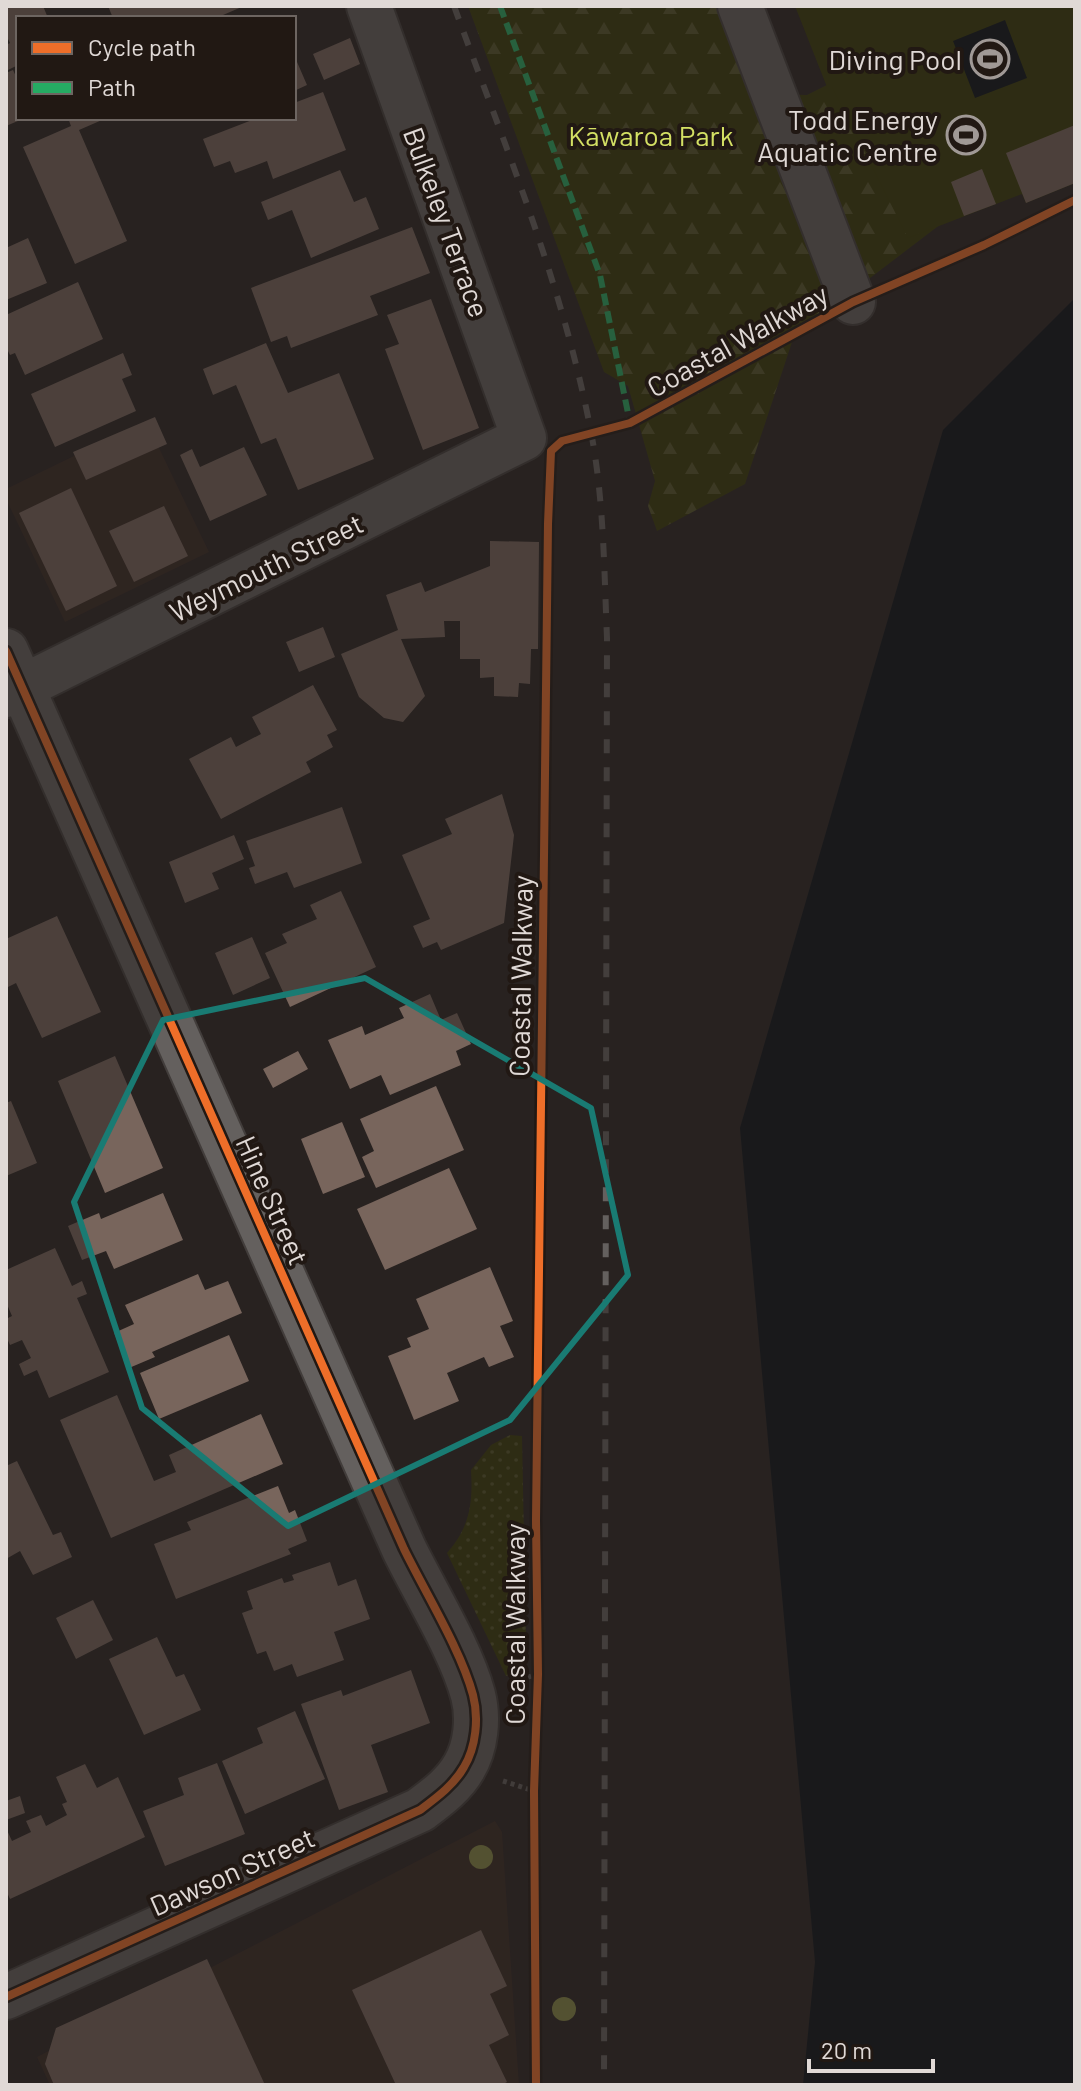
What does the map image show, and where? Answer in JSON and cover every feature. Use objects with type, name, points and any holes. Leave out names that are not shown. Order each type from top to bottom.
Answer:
[{"type":"street","name":"Bulkeley Terrace","points":[[369,6],[524,438]]},
{"type":"street","points":[[740,6],[853,302]]},
{"type":"street","name":"Weymouth Street","points":[[11,678],[524,438]]},
{"type":"street","name":"Hine Street","points":[[11,678],[393,1524],[473,1694],[475,1731],[464,1768]]},
{"type":"street","name":"Dawson Street","points":[[6,1997],[394,1823],[439,1796],[464,1768]]},
{"type":"path","points":[[534,1776],[534,1806]]},
{"type":"highlighted area","points":[[365,978],[591,1108],[628,1275],[510,1420],[288,1526],[142,1408],[74,1202],[163,1020]]},
{"type":"shaded area","name":"Diving Pool","points":[[1005,20],[1027,78],[975,98],[953,41]]},
{"type":"shaded area","points":[[1075,298],[1075,2085],[803,2085],[815,1962],[740,1128],[943,430]]},
{"type":"shaded area","points":[[146,421],[209,552],[65,622],[6,499],[6,489]]},
{"type":"shaded area","points":[[495,1821],[502,1832],[519,2085],[50,2085],[37,2057]]},
{"type":"green space","name":"Kāwaroa Park","points":[[468,6],[729,6],[764,94],[807,95],[841,78],[968,193],[937,227],[794,336],[745,484],[657,531],[648,506],[655,481],[628,386],[604,372]]},
{"type":"green space","name":"Todd Energy Aquatic Centre","points":[[795,6],[1075,6],[1075,183],[1026,203],[1022,194],[908,238],[832,87],[827,87]]},
{"type":"green space","points":[[510,1435],[522,1436],[526,1640],[522,1672],[506,1676],[447,1553],[461,1534],[468,1514],[471,1470],[491,1445]]},
{"type":"building","points":[[6,6],[43,6],[47,16],[16,16],[16,66],[6,71],[6,45],[10,43],[6,35]]},
{"type":"building","points":[[108,6],[244,6],[221,16],[112,16]]},
{"type":"building","points":[[350,38],[360,64],[324,80],[313,54]]},
{"type":"building","points":[[296,60],[307,85],[296,90]]},
{"type":"building","points":[[13,70],[16,77],[16,120],[20,120],[6,126],[6,73]]},
{"type":"building","points":[[323,92],[346,150],[273,179],[267,161],[235,173],[230,161],[214,167],[203,139],[252,120],[296,120],[296,102]]},
{"type":"building","points":[[69,120],[102,120],[79,130],[127,241],[75,264],[23,147],[71,126]]},
{"type":"building","points":[[1075,125],[1075,183],[1026,203],[1006,153]]},
{"type":"building","points":[[982,169],[996,204],[964,216],[951,182]]},
{"type":"building","points":[[340,170],[354,202],[366,197],[379,229],[311,258],[292,210],[268,220],[261,202]]},
{"type":"building","points":[[412,227],[430,273],[370,296],[378,315],[291,348],[287,336],[271,342],[251,288]]},
{"type":"building","points":[[28,238],[47,283],[6,300],[6,248]]},
{"type":"building","points":[[78,282],[103,339],[25,375],[15,353],[10,355],[6,347],[6,315]]},
{"type":"building","points":[[431,299],[479,428],[423,450],[385,349],[399,344],[387,315]]},
{"type":"building","points":[[266,343],[288,393],[339,373],[374,459],[298,490],[276,438],[261,444],[236,385],[213,395],[203,369]]},
{"type":"building","points":[[123,353],[132,375],[122,379],[136,411],[55,447],[31,394]]},
{"type":"building","points":[[155,417],[167,444],[86,480],[73,452]]},
{"type":"building","points":[[244,447],[267,495],[210,521],[180,455],[192,449],[200,467]]},
{"type":"building","points":[[71,488],[117,586],[66,611],[19,513]]},
{"type":"building","points":[[164,506],[188,556],[134,582],[109,531]]},
{"type":"building","points":[[490,541],[539,542],[538,649],[531,649],[530,684],[519,683],[518,697],[494,696],[494,677],[480,678],[480,659],[460,659],[460,621],[444,621],[445,637],[401,639],[425,696],[403,722],[384,718],[359,697],[341,654],[398,630],[386,595],[421,582],[425,592],[490,566]]},
{"type":"building","points":[[323,627],[335,657],[299,672],[286,642]]},
{"type":"building","points":[[313,685],[337,730],[327,735],[333,747],[306,762],[311,772],[221,819],[189,759],[231,737],[236,747],[261,734],[252,717]]},
{"type":"building","points":[[502,794],[514,835],[504,923],[441,950],[437,942],[423,948],[413,926],[430,919],[402,855],[452,834],[445,819]]},
{"type":"building","points":[[342,807],[362,863],[294,888],[287,872],[255,884],[249,868],[255,866],[246,841]]},
{"type":"building","points":[[234,835],[244,859],[212,873],[219,889],[185,903],[169,862]]},
{"type":"building","points":[[341,891],[376,967],[290,1007],[265,953],[287,943],[282,934],[317,919],[310,905]]},
{"type":"building","points":[[57,916],[101,1012],[42,1038],[16,983],[8,987],[6,982],[6,939]]},
{"type":"building","points":[[252,937],[270,978],[233,995],[215,953]]},
{"type":"building","points":[[430,994],[441,1020],[457,1013],[471,1044],[456,1051],[461,1065],[390,1095],[381,1075],[350,1089],[328,1040],[362,1026],[365,1035],[404,1018],[399,1008]]},
{"type":"building","points":[[298,1051],[308,1069],[273,1088],[263,1069]]},
{"type":"building","points":[[115,1056],[163,1168],[105,1193],[58,1081]]},
{"type":"building","points":[[436,1086],[464,1150],[376,1188],[362,1157],[374,1151],[360,1119]]},
{"type":"building","points":[[11,1101],[37,1163],[6,1176],[6,1103]]},
{"type":"building","points":[[342,1122],[365,1177],[323,1194],[301,1139]]},
{"type":"building","points":[[449,1168],[477,1229],[385,1270],[357,1209]]},
{"type":"building","points":[[163,1193],[183,1240],[114,1269],[106,1251],[82,1260],[68,1226],[99,1213],[101,1219]]},
{"type":"building","points":[[55,1248],[72,1286],[82,1281],[87,1294],[77,1298],[109,1372],[49,1398],[37,1370],[24,1376],[19,1364],[31,1358],[22,1340],[10,1345],[6,1336],[6,1319],[12,1316],[6,1302],[6,1270]]},
{"type":"building","points":[[490,1267],[513,1321],[500,1326],[514,1357],[489,1367],[484,1357],[447,1373],[459,1401],[414,1420],[388,1356],[411,1347],[407,1338],[429,1329],[416,1299]]},
{"type":"building","points":[[198,1274],[205,1290],[228,1281],[242,1313],[152,1352],[155,1357],[129,1368],[114,1333],[134,1324],[125,1305]]},
{"type":"building","points":[[229,1335],[249,1381],[159,1419],[140,1373]]},
{"type":"building","points":[[117,1395],[154,1481],[176,1472],[169,1455],[261,1414],[283,1464],[111,1538],[60,1420]]},
{"type":"building","points":[[17,1461],[53,1535],[61,1532],[72,1557],[33,1575],[20,1551],[6,1559],[6,1466]]},
{"type":"building","points":[[278,1486],[289,1513],[295,1510],[307,1541],[288,1549],[291,1554],[176,1599],[154,1544],[191,1530],[187,1522]]},
{"type":"building","points":[[330,1562],[338,1586],[356,1579],[370,1619],[334,1632],[344,1660],[297,1677],[292,1664],[274,1671],[266,1651],[257,1654],[242,1613],[253,1609],[247,1591],[282,1578],[284,1583],[294,1580],[292,1575]]},
{"type":"building","points":[[93,1600],[113,1640],[76,1659],[56,1618]]},
{"type":"building","points":[[157,1637],[176,1677],[184,1674],[201,1710],[144,1735],[109,1659]]},
{"type":"building","points":[[411,1670],[430,1723],[371,1745],[388,1792],[339,1810],[301,1704],[341,1690],[343,1696]]},
{"type":"building","points":[[295,1711],[325,1779],[245,1814],[222,1761],[263,1743],[257,1728]]},
{"type":"building","points":[[217,1763],[245,1834],[165,1866],[143,1811],[184,1795],[178,1778]]},
{"type":"building","points":[[85,1764],[97,1788],[118,1777],[145,1837],[10,1899],[6,1890],[6,1828],[12,1841],[31,1832],[26,1821],[41,1815],[46,1826],[67,1815],[62,1804],[67,1802],[56,1777]]},
{"type":"building","points":[[20,1796],[25,1813],[6,1820],[6,1801]]},
{"type":"building","points":[[481,1930],[507,1986],[490,1994],[509,2035],[489,2045],[507,2082],[501,2085],[396,2085],[352,1990]]},
{"type":"building","points":[[207,1959],[265,2085],[54,2085],[45,2064],[56,2028]]},
{"type":"railway","points":[[454,6],[531,216],[565,323],[591,432],[601,509],[607,638],[604,2085]]},
{"type":"marked path","points":[[500,6],[600,275],[630,423]]},
{"type":"cycle path","name":"Coastal Walkway","points":[[536,2085],[536,1520],[551,451],[562,441],[630,423],[853,302],[984,245],[1075,200]]},
{"type":"cycle path","points":[[6,651],[404,1549],[460,1659],[473,1695],[476,1723],[471,1751],[460,1774],[420,1810],[6,1997]]},
{"type":"place","name":"Diving Pool","points":[[990,59]]},
{"type":"place","name":"Todd Energy Aquatic Centre","points":[[966,135]]}]
